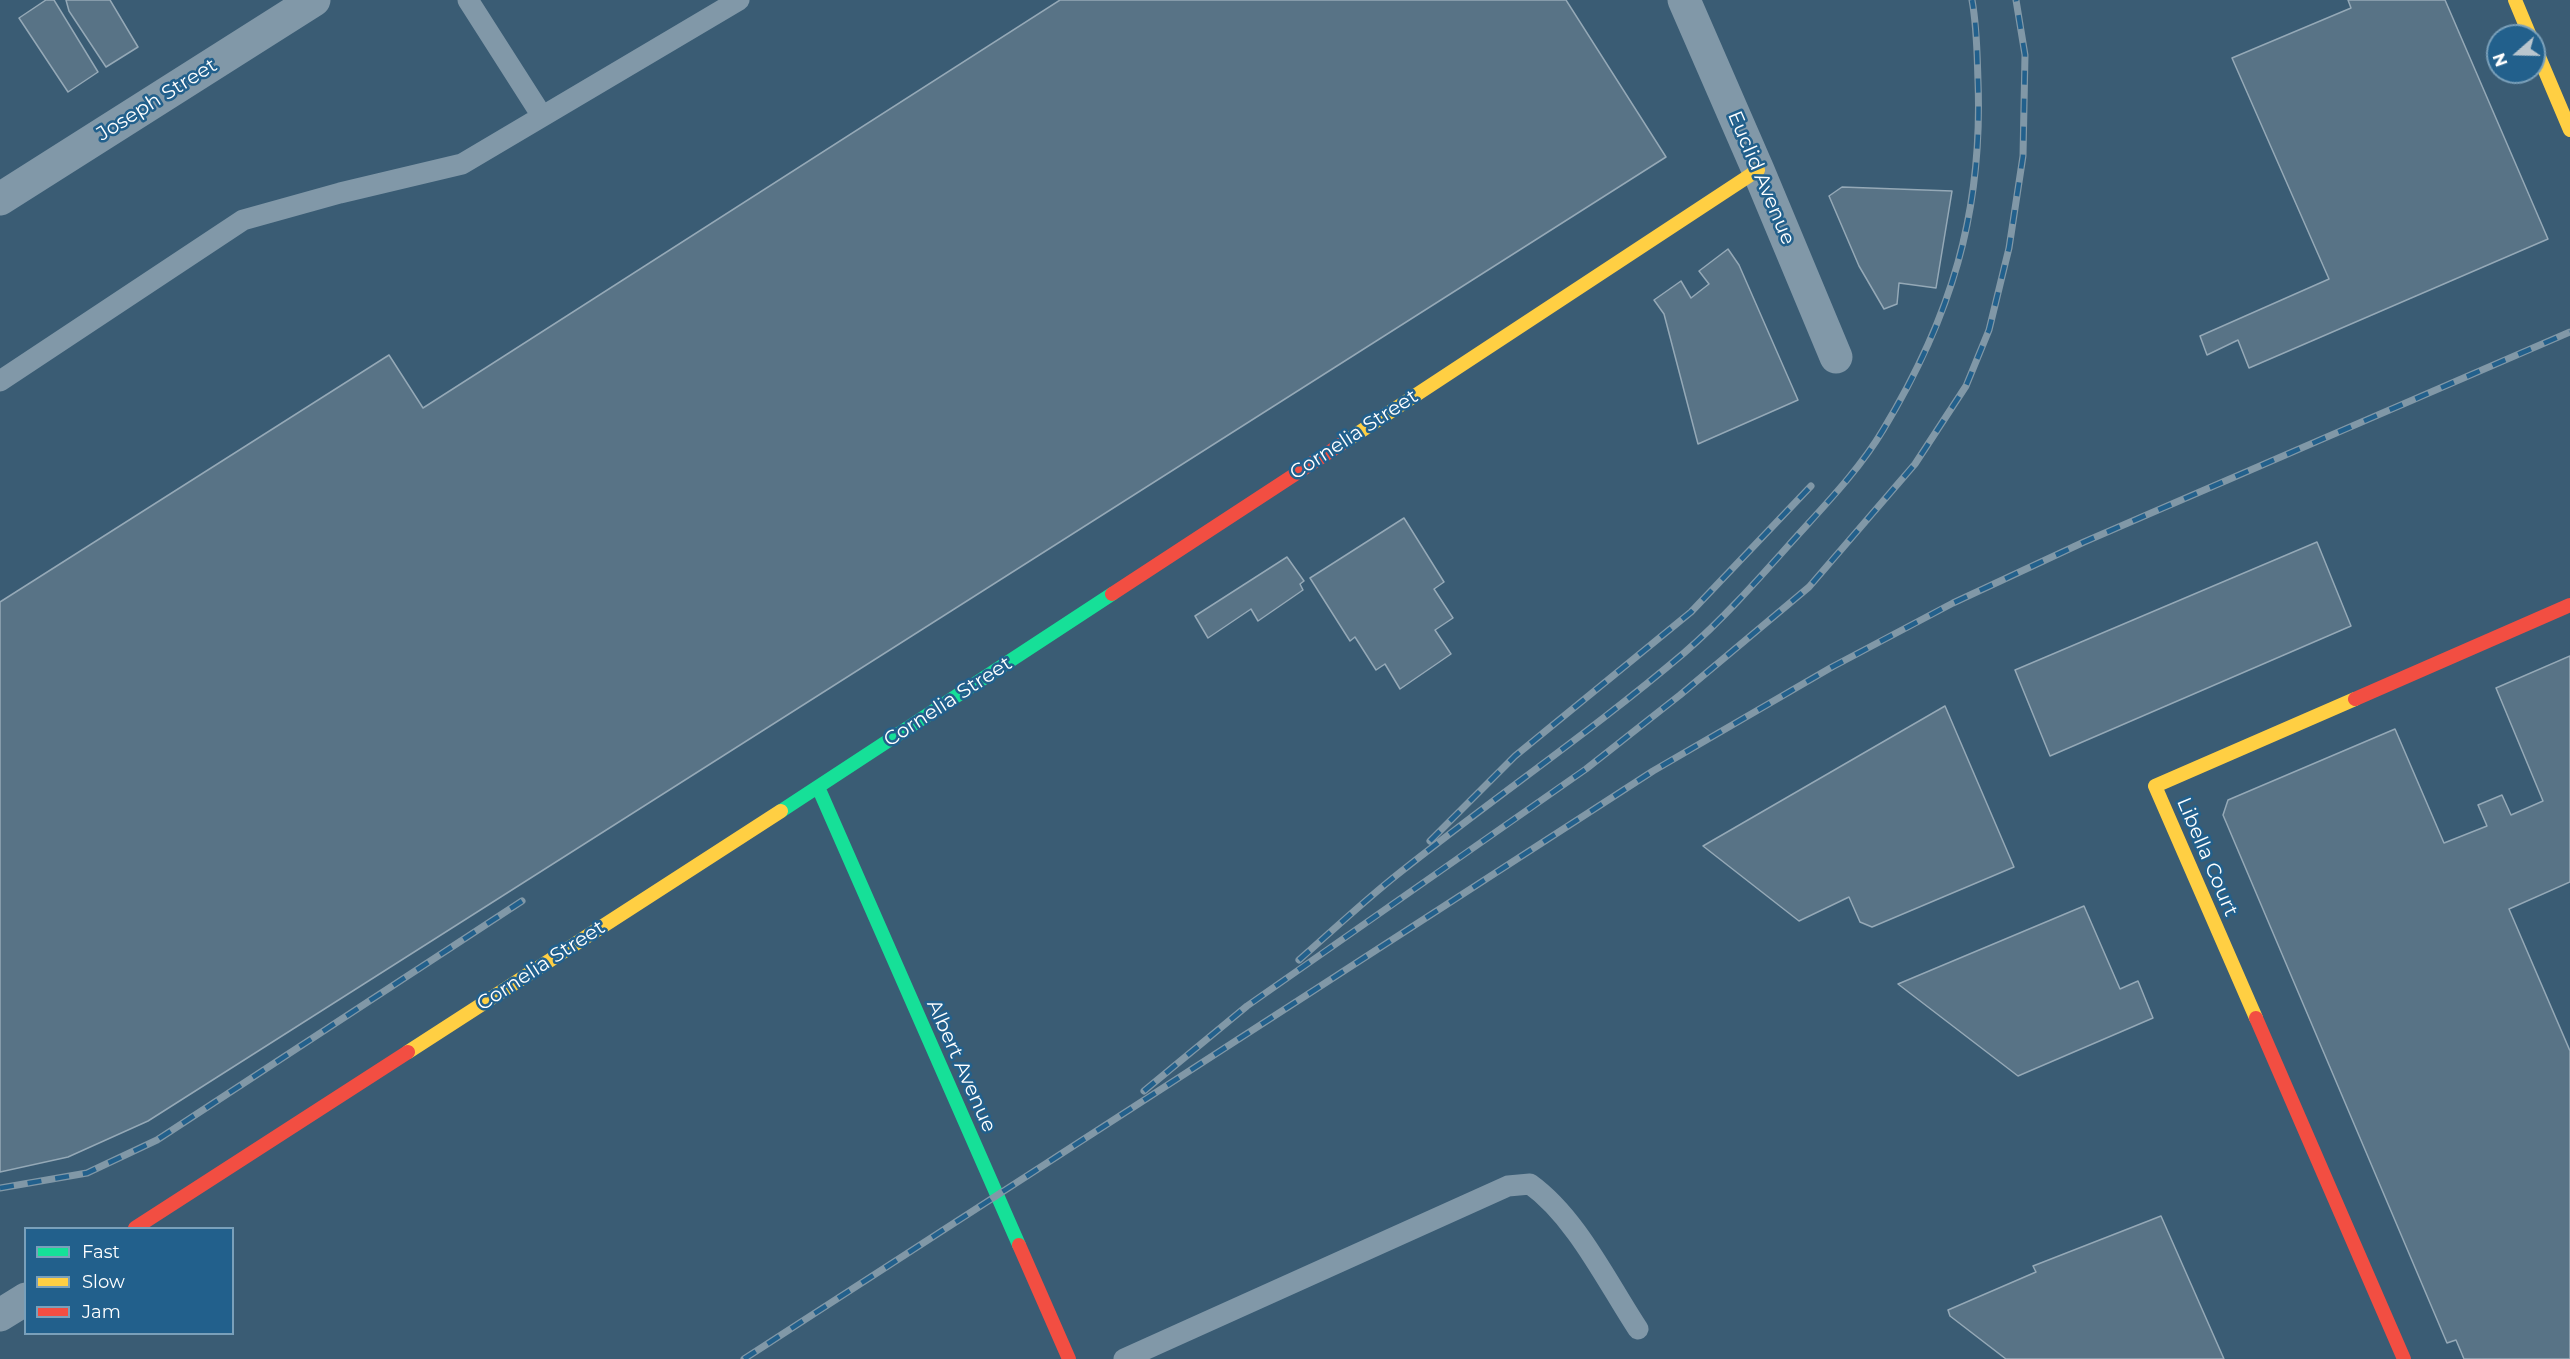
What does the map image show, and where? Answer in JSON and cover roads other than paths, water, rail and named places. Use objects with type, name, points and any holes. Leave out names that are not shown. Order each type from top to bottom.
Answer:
[{"type":"street","name":"Joseph Street","points":[[0,199],[314,0]]},
{"type":"street","name":"Euclid Avenue","points":[[1684,0],[1836,357]]},
{"type":"street","points":[[2515,0],[2525,24]]},
{"type":"street","points":[[2546,73],[2570,130]]},
{"type":"street","name":"Cornelia Street","points":[[137,1227],[818,787],[1758,170]]},
{"type":"street","name":"Libella Court","points":[[2404,1359],[2155,786],[2570,605]]},
{"type":"street","name":"Albert Avenue","points":[[818,787],[1069,1359]]},
{"type":"street","points":[[0,1315],[24,1300]]},
{"type":"lane","points":[[468,0],[542,116]]},
{"type":"lane","points":[[0,381],[243,220],[340,193],[462,164],[739,0]]},
{"type":"lane","points":[[1124,1359],[1508,1186],[1530,1184],[1547,1196],[1568,1221],[1638,1329]]},
{"type":"railway","points":[[1299,960],[1398,874],[1614,710],[1684,653],[1738,601],[1826,504],[1873,446],[1907,388],[1927,346],[1958,263],[1968,220],[1975,175],[1978,129],[1977,50],[1972,0]]},
{"type":"railway","points":[[1144,1091],[1247,1006],[1586,769],[1680,695],[1809,587],[1915,464],[1966,386],[1989,330],[2009,248],[2023,156],[2025,55],[2016,0]]},
{"type":"railway","points":[[744,1359],[1653,771],[1832,667],[1953,603],[2084,542],[2570,332]]},
{"type":"railway","points":[[1430,841],[1515,756],[1691,612],[1811,486]]},
{"type":"railway","points":[[0,1188],[87,1173],[157,1140],[522,901]]}]
